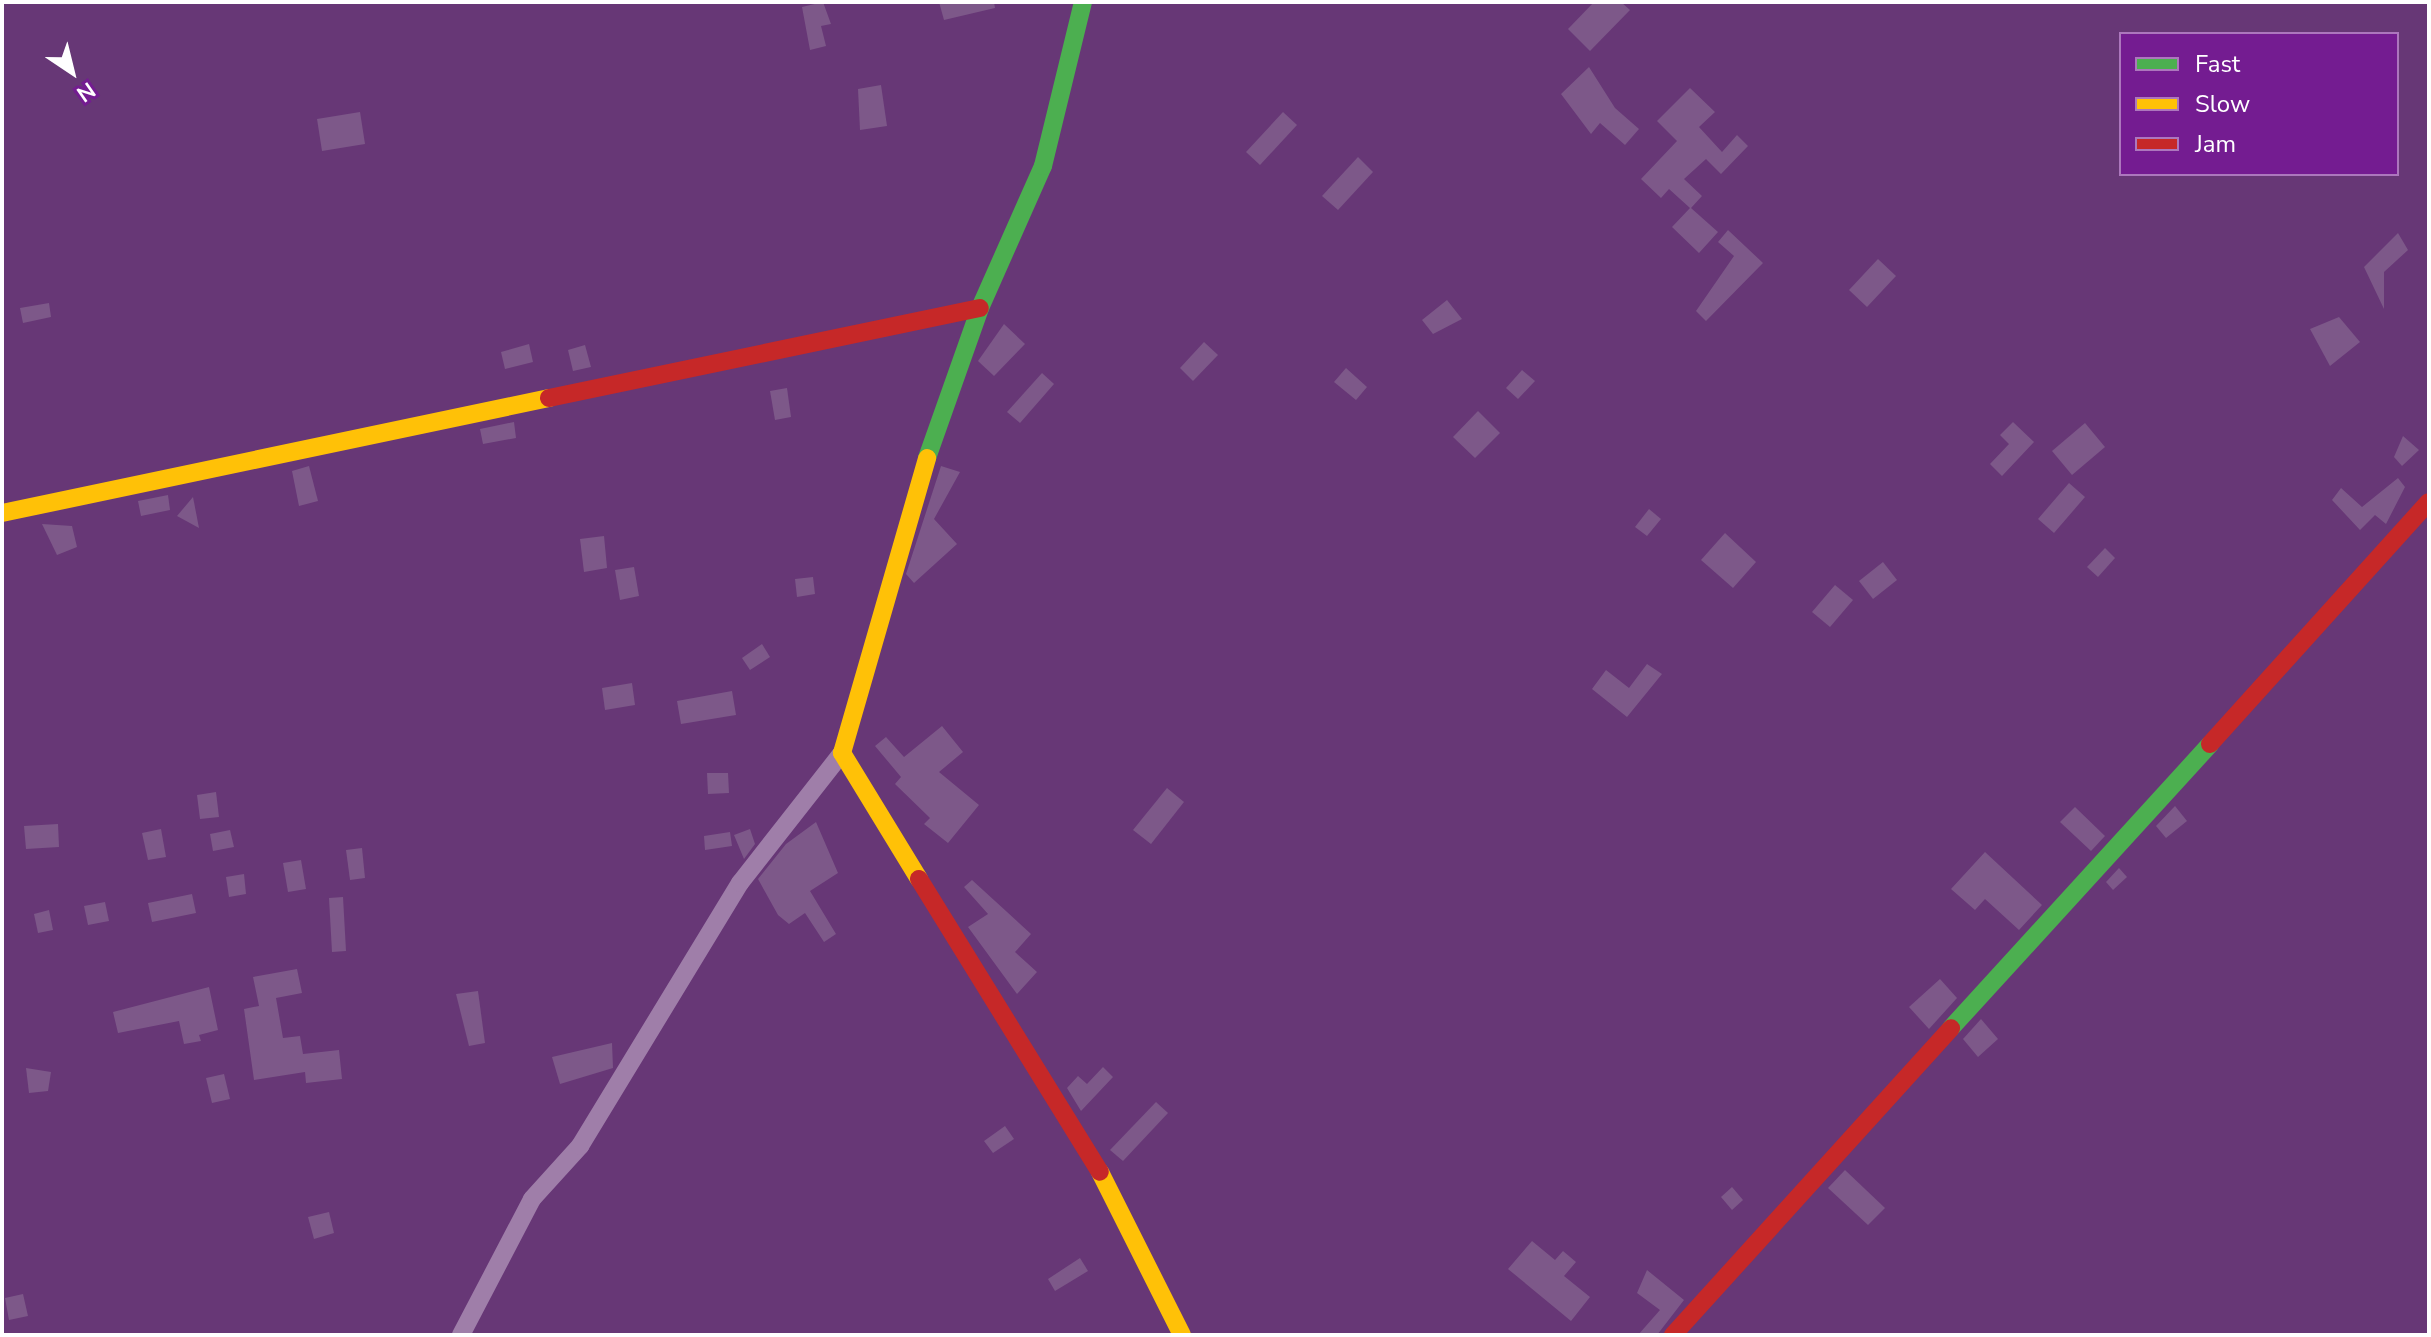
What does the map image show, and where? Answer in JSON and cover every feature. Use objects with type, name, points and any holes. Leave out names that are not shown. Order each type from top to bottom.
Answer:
[{"type":"street","points":[[461,1335],[532,1199],[580,1146],[740,883],[842,753],[902,529],[980,308],[1043,166],[1083,2]]},
{"type":"street","points":[[2,513],[980,308]]},
{"type":"street","points":[[1673,1335],[1773,1216],[2429,502]]},
{"type":"street","points":[[842,753],[1123,1210],[1182,1335]]},
{"type":"building","points":[[823,2],[831,24],[821,26],[826,46],[810,50],[802,7]]},
{"type":"building","points":[[939,2],[994,2],[995,8],[944,20]]},
{"type":"building","points":[[1594,2],[1621,2],[1630,10],[1590,51],[1568,29]]},
{"type":"building","points":[[1589,67],[1615,108],[1639,129],[1625,145],[1600,123],[1591,134],[1561,94]]},
{"type":"building","points":[[881,85],[887,126],[860,130],[858,89]]},
{"type":"building","points":[[1690,88],[1715,112],[1699,127],[1722,152],[1737,135],[1748,146],[1721,174],[1706,159],[1684,179],[1702,196],[1691,208],[1718,232],[1699,253],[1672,227],[1690,208],[1669,189],[1661,198],[1641,179],[1677,141],[1657,121]]},
{"type":"building","points":[[360,112],[365,144],[322,151],[317,119]]},
{"type":"building","points":[[1283,112],[1297,125],[1260,165],[1246,152]]},
{"type":"building","points":[[1358,157],[1373,172],[1338,210],[1322,196]]},
{"type":"building","points":[[1728,230],[1763,263],[1706,321],[1696,311],[1734,256],[1718,242]]},
{"type":"building","points":[[2398,233],[2408,250],[2384,272],[2384,309],[2364,267]]},
{"type":"building","points":[[1878,259],[1896,276],[1867,307],[1849,290]]},
{"type":"building","points":[[1447,300],[1462,319],[1433,334],[1422,320]]},
{"type":"building","points":[[49,303],[51,317],[23,323],[20,308]]},
{"type":"building","points":[[2339,317],[2360,342],[2330,366],[2310,329]]},
{"type":"building","points":[[1004,324],[1025,344],[994,376],[978,361]]},
{"type":"building","points":[[1204,342],[1218,355],[1193,381],[1180,368]]},
{"type":"building","points":[[529,344],[533,362],[505,369],[501,352]]},
{"type":"building","points":[[585,345],[591,367],[573,371],[568,350]]},
{"type":"building","points":[[1346,368],[1367,387],[1356,400],[1334,382]]},
{"type":"building","points":[[1522,370],[1535,381],[1518,399],[1506,388]]},
{"type":"building","points":[[1042,373],[1054,384],[1020,423],[1007,412]]},
{"type":"building","points":[[787,388],[791,417],[775,420],[770,391]]},
{"type":"building","points":[[1478,411],[1500,433],[1475,458],[1453,437]]},
{"type":"building","points":[[514,422],[516,438],[483,444],[480,429]]},
{"type":"building","points":[[2013,422],[2034,442],[2002,476],[1990,464],[2009,444],[2000,435]]},
{"type":"building","points":[[2085,423],[2105,447],[2072,475],[2052,451]]},
{"type":"building","points":[[2403,436],[2419,450],[2402,466],[2394,457]]},
{"type":"building","points":[[309,466],[318,501],[299,506],[292,471]]},
{"type":"building","points":[[941,466],[960,472],[934,519],[957,544],[914,583],[906,574]]},
{"type":"building","points":[[2398,478],[2405,487],[2386,524],[2375,515],[2360,530],[2332,500],[2341,488],[2362,507]]},
{"type":"building","points":[[2069,483],[2085,497],[2054,533],[2038,519]]},
{"type":"building","points":[[168,495],[170,510],[141,516],[138,501]]},
{"type":"building","points":[[193,497],[199,528],[177,516]]},
{"type":"building","points":[[1649,509],[1661,519],[1647,536],[1635,527]]},
{"type":"building","points":[[42,524],[72,526],[77,547],[57,555]]},
{"type":"building","points":[[1725,533],[1756,562],[1733,588],[1701,560]]},
{"type":"building","points":[[604,536],[607,568],[584,572],[580,539]]},
{"type":"building","points":[[2105,548],[2115,558],[2098,577],[2087,567]]},
{"type":"building","points":[[1883,562],[1897,580],[1873,599],[1859,581]]},
{"type":"building","points":[[634,567],[639,596],[620,600],[615,570]]},
{"type":"building","points":[[813,577],[815,594],[797,597],[795,579]]},
{"type":"building","points":[[1835,585],[1853,600],[1830,627],[1812,612]]},
{"type":"building","points":[[762,644],[770,657],[750,670],[742,658]]},
{"type":"building","points":[[1647,664],[1662,674],[1627,717],[1592,689],[1606,670],[1629,688]]},
{"type":"building","points":[[632,683],[635,705],[605,710],[602,688]]},
{"type":"building","points":[[732,691],[736,715],[681,724],[677,701]]},
{"type":"building","points":[[942,726],[963,752],[939,772],[979,805],[948,843],[924,824],[930,818],[895,784],[901,777],[875,746],[886,737],[904,757]]},
{"type":"building","points":[[707,773],[728,773],[729,793],[708,794]]},
{"type":"building","points":[[1167,788],[1184,802],[1151,844],[1133,830]]},
{"type":"building","points":[[216,792],[219,817],[200,819],[197,795]]},
{"type":"building","points":[[2175,806],[2187,821],[2166,838],[2156,826]]},
{"type":"building","points":[[2075,807],[2105,836],[2091,851],[2060,822]]},
{"type":"building","points":[[816,822],[838,873],[810,891],[836,934],[824,942],[805,913],[789,924],[778,915],[758,879],[786,844]]},
{"type":"building","points":[[58,824],[59,847],[26,849],[24,826]]},
{"type":"building","points":[[161,829],[166,857],[148,860],[142,833]]},
{"type":"building","points":[[750,829],[755,844],[744,859],[734,835]]},
{"type":"building","points":[[230,830],[234,847],[213,851],[210,834]]},
{"type":"building","points":[[730,832],[732,846],[705,850],[704,836]]},
{"type":"building","points":[[362,848],[365,878],[350,880],[346,850]]},
{"type":"building","points":[[1985,852],[2042,905],[2019,930],[1985,899],[1975,910],[1951,889]]},
{"type":"building","points":[[301,860],[306,889],[288,892],[283,863]]},
{"type":"building","points":[[2119,868],[2127,877],[2113,890],[2106,882]]},
{"type":"building","points":[[244,874],[246,894],[229,897],[226,877]]},
{"type":"building","points":[[972,880],[1031,934],[1015,952],[1037,972],[1017,994],[968,927],[988,914],[964,887]]},
{"type":"building","points":[[192,894],[196,913],[152,922],[148,903]]},
{"type":"building","points":[[343,897],[346,951],[332,952],[329,898]]},
{"type":"building","points":[[105,902],[109,921],[88,925],[84,906]]},
{"type":"building","points":[[49,910],[53,930],[38,933],[34,914]]},
{"type":"building","points":[[297,969],[302,993],[276,998],[283,1038],[300,1036],[303,1054],[339,1050],[342,1079],[306,1083],[305,1072],[254,1080],[244,1009],[259,1006],[253,977]]},
{"type":"building","points":[[1940,979],[1957,998],[1929,1029],[1909,1007]]},
{"type":"building","points":[[209,987],[218,1030],[199,1035],[201,1041],[184,1044],[179,1021],[118,1033],[113,1012]]},
{"type":"building","points":[[478,991],[485,1043],[469,1046],[456,994]]},
{"type":"building","points":[[1981,1019],[1998,1039],[1978,1057],[1963,1039]]},
{"type":"building","points":[[612,1043],[613,1068],[560,1084],[552,1057]]},
{"type":"building","points":[[1103,1067],[1113,1077],[1081,1111],[1067,1088],[1078,1076],[1087,1084]]},
{"type":"building","points":[[26,1068],[51,1072],[48,1091],[29,1093]]},
{"type":"building","points":[[224,1074],[230,1099],[212,1103],[206,1078]]},
{"type":"building","points":[[1156,1102],[1168,1113],[1123,1161],[1110,1150]]},
{"type":"building","points":[[1005,1126],[1014,1139],[993,1153],[984,1141]]},
{"type":"building","points":[[1845,1170],[1885,1208],[1868,1225],[1828,1188]]},
{"type":"building","points":[[1732,1187],[1743,1200],[1732,1210],[1721,1197]]},
{"type":"building","points":[[329,1212],[334,1233],[314,1239],[308,1217]]},
{"type":"building","points":[[1532,1241],[1555,1260],[1563,1251],[1576,1262],[1564,1276],[1590,1297],[1571,1321],[1508,1269]]},
{"type":"building","points":[[1080,1258],[1088,1271],[1055,1291],[1048,1279]]},
{"type":"building","points":[[1647,1270],[1684,1300],[1657,1335],[1638,1335],[1660,1310],[1637,1293]]},
{"type":"building","points":[[23,1294],[28,1316],[9,1320],[5,1298]]},
{"type":"traffic: fast","points":[[927,458],[980,308],[1043,166],[1083,2]]},
{"type":"traffic: fast","points":[[1951,1028],[2210,744]]},
{"type":"traffic: slow","points":[[2,513],[549,398]]},
{"type":"traffic: slow","points":[[919,879],[842,753],[927,458]]},
{"type":"traffic: slow","points":[[1100,1172],[1182,1335]]},
{"type":"traffic: jam","points":[[549,398],[980,308]]},
{"type":"traffic: jam","points":[[2210,744],[2429,502]]},
{"type":"traffic: jam","points":[[919,879],[1100,1172]]},
{"type":"traffic: jam","points":[[1673,1335],[1951,1028]]}]
